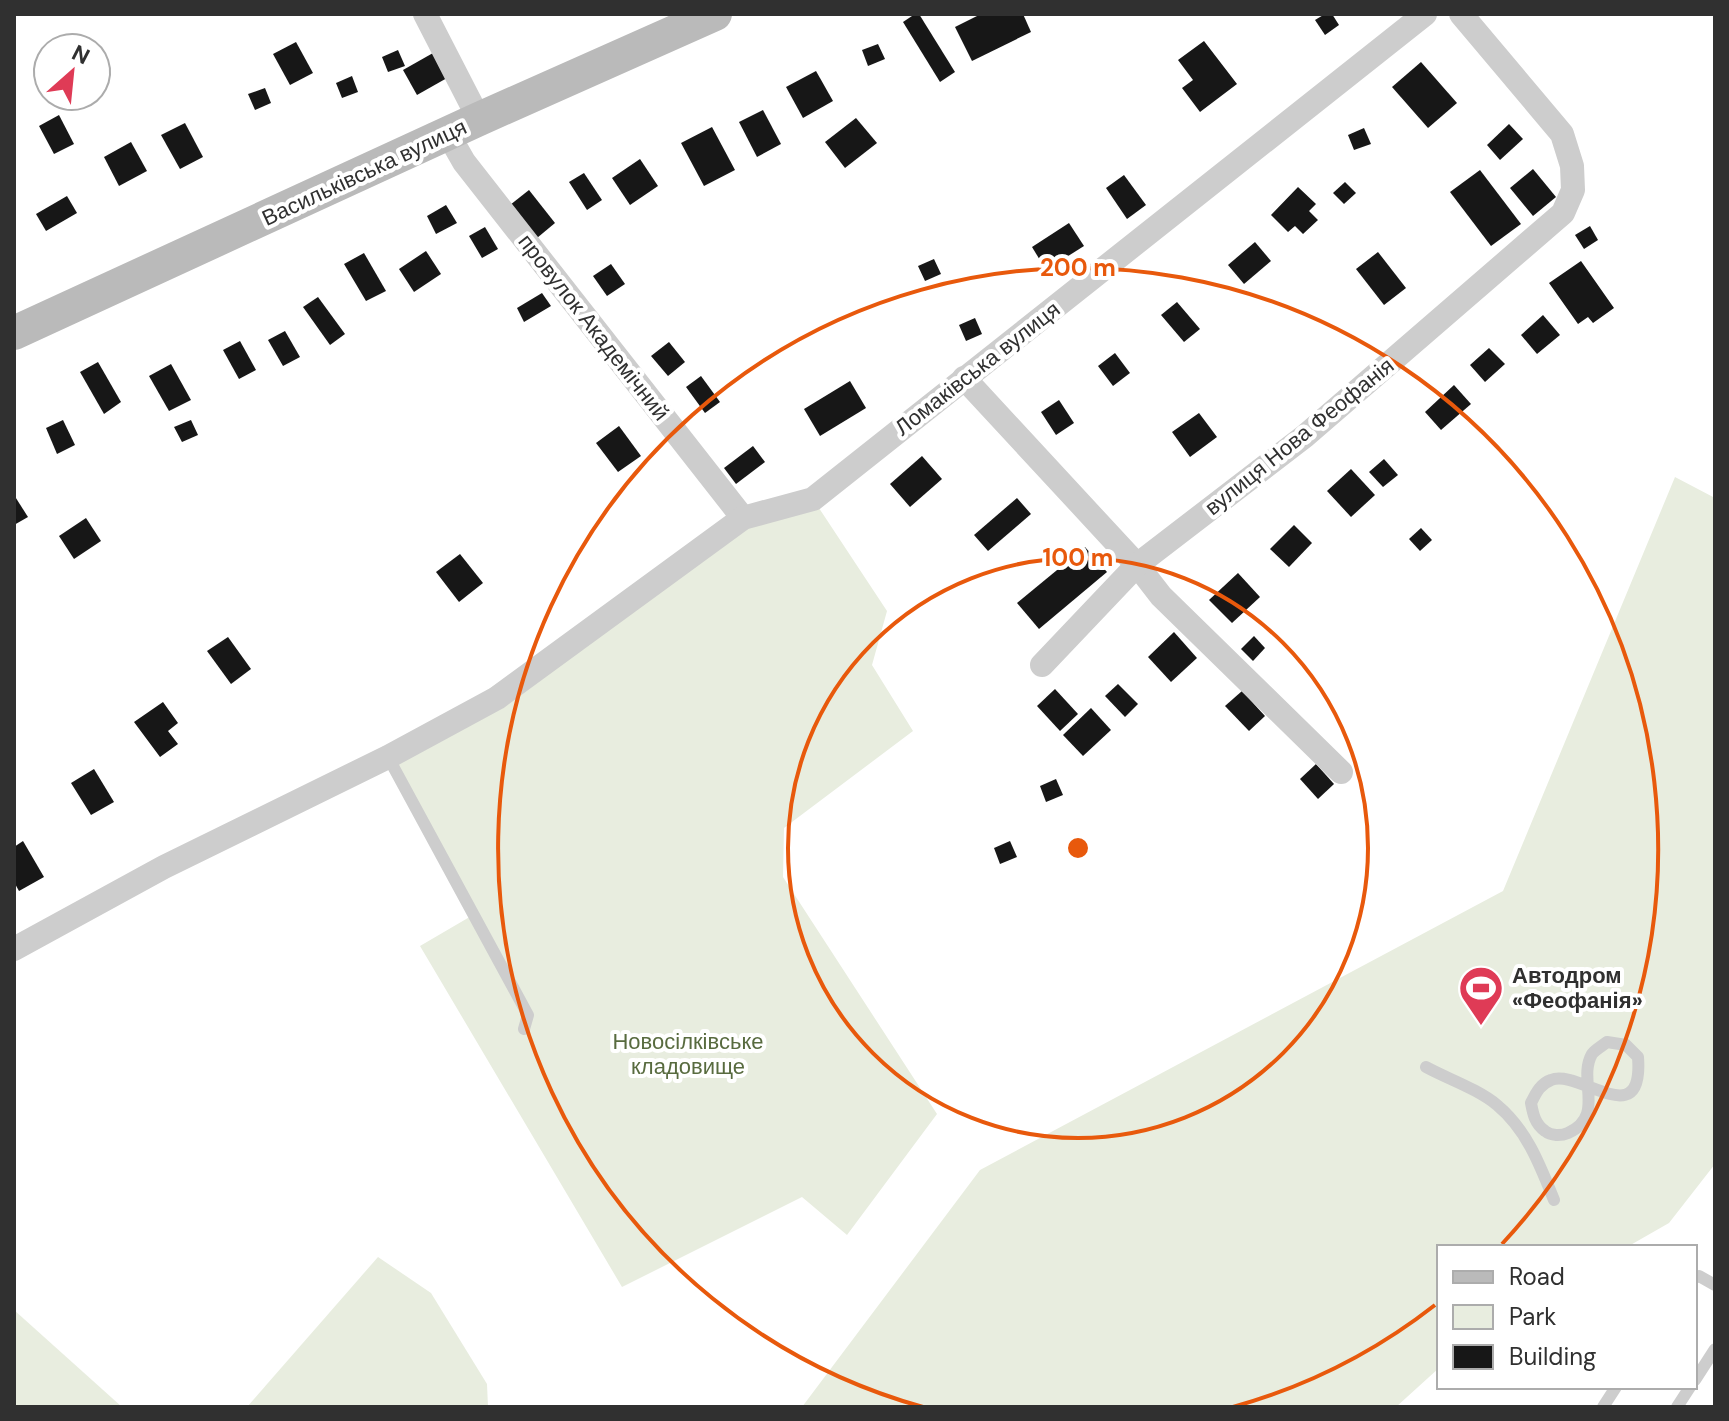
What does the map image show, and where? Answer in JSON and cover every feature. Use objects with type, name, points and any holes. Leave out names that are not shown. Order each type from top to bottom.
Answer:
[{"type":"street","points":[[425,14],[479,119]]},
{"type":"street","name":"Васильківська вулиця","points":[[14,333],[715,14]]},
{"type":"street","name":"Ломаківська вулиця","points":[[743,518],[813,499],[1425,14]]},
{"type":"street","name":"вулиця Нова Феофанія","points":[[1042,665],[1137,565],[1305,436],[1563,213],[1573,190],[1572,166],[1562,134],[1461,14]]},
{"type":"street","name":"провулок Академічний","points":[[448,134],[464,162],[743,518]]},
{"type":"street","points":[[964,378],[1137,565],[1161,596],[1341,772]]},
{"type":"street","points":[[14,949],[164,867],[388,757],[497,698],[743,518]]},
{"type":"lane","points":[[388,757],[528,1015],[524,1029]]},
{"type":"lane","points":[[1589,1087],[1568,1079],[1553,1079],[1539,1088],[1531,1103],[1534,1118],[1545,1132],[1559,1136],[1571,1132],[1584,1122],[1590,1105],[1589,1087],[1588,1069],[1592,1053],[1607,1042],[1626,1045],[1638,1057],[1639,1077],[1630,1091],[1619,1096],[1589,1087]]},
{"type":"lane","points":[[1426,1067],[1495,1103],[1520,1129],[1538,1159],[1554,1200]]},
{"type":"lane","points":[[1520,1129],[1534,1118]]},
{"type":"lane","points":[[1697,1277],[1715,1285]]},
{"type":"lane","points":[[1697,1377],[1715,1349]]},
{"type":"lane","points":[[1603,1407],[1615,1389]]},
{"type":"lane","points":[[1677,1407],[1689,1389]]},
{"type":"green space","name":"Автодром «Феофанія»","points":[[1675,477],[1715,498],[1715,1164],[1669,1223],[1630,1245],[1437,1245],[1437,1370],[1396,1407],[802,1407],[980,1170],[1503,891]]},
{"type":"green space","name":"Новосілківське кладовище","points":[[813,499],[887,611],[872,665],[913,731],[784,828],[783,877],[937,1114],[847,1235],[802,1197],[622,1287],[420,946],[473,915],[388,757],[743,518]]},
{"type":"green space","points":[[378,1257],[431,1293],[487,1384],[488,1407],[247,1407]]},
{"type":"green space","points":[[14,1310],[122,1407],[14,1407]]},
{"type":"building","points":[[919,14],[955,72],[940,82],[903,22]]},
{"type":"building","points":[[981,14],[1023,14],[1031,32],[972,61],[955,27]]},
{"type":"building","points":[[1332,14],[1339,25],[1325,35],[1315,20]]},
{"type":"building","points":[[1204,41],[1237,84],[1200,112],[1182,88],[1193,80],[1178,60]]},
{"type":"building","points":[[296,42],[313,73],[290,85],[273,54]]},
{"type":"building","points":[[878,44],[885,59],[868,66],[862,50]]},
{"type":"building","points":[[398,50],[405,66],[388,72],[382,57]]},
{"type":"building","points":[[433,53],[447,78],[417,95],[403,70]]},
{"type":"building","points":[[1421,62],[1457,103],[1428,128],[1392,87]]},
{"type":"building","points":[[816,71],[833,101],[803,118],[786,87]]},
{"type":"building","points":[[352,76],[358,92],[342,98],[336,83]]},
{"type":"building","points":[[265,88],[271,103],[255,110],[248,94]]},
{"type":"building","points":[[763,110],[781,144],[757,157],[739,122]]},
{"type":"building","points":[[59,115],[74,144],[54,154],[39,126]]},
{"type":"building","points":[[856,118],[877,143],[845,168],[825,142]]},
{"type":"building","points":[[185,123],[203,157],[180,169],[161,135]]},
{"type":"building","points":[[1509,124],[1523,139],[1500,160],[1487,145]]},
{"type":"building","points":[[712,127],[735,170],[704,186],[681,143]]},
{"type":"building","points":[[1364,128],[1371,144],[1354,150],[1348,135]]},
{"type":"building","points":[[131,142],[147,171],[119,186],[104,157]]},
{"type":"building","points":[[640,159],[658,186],[630,205],[612,178]]},
{"type":"building","points":[[1533,169],[1556,197],[1533,216],[1510,188]]},
{"type":"building","points":[[1480,170],[1521,224],[1491,246],[1450,192]]},
{"type":"building","points":[[584,173],[602,200],[587,210],[569,182]]},
{"type":"building","points":[[1124,175],[1146,205],[1127,219],[1106,188]]},
{"type":"building","points":[[1345,182],[1356,193],[1344,204],[1333,193]]},
{"type":"building","points":[[1298,187],[1316,204],[1309,211],[1318,220],[1303,234],[1295,226],[1288,232],[1271,215]]},
{"type":"building","points":[[529,190],[555,223],[537,238],[510,205]]},
{"type":"building","points":[[67,196],[77,213],[46,231],[36,214]]},
{"type":"building","points":[[446,205],[457,223],[436,234],[427,216]]},
{"type":"building","points":[[1069,223],[1084,246],[1046,270],[1032,247]]},
{"type":"building","points":[[1590,226],[1598,240],[1584,249],[1575,235]]},
{"type":"building","points":[[485,227],[498,249],[482,258],[469,236]]},
{"type":"building","points":[[1255,242],[1271,261],[1244,284],[1228,265]]},
{"type":"building","points":[[426,251],[441,274],[414,292],[399,269]]},
{"type":"building","points":[[1378,252],[1406,288],[1384,305],[1356,269]]},
{"type":"building","points":[[364,253],[386,291],[366,301],[344,264]]},
{"type":"building","points":[[934,259],[941,274],[925,281],[918,266]]},
{"type":"building","points":[[1581,261],[1614,308],[1593,323],[1588,317],[1578,324],[1549,283]]},
{"type":"building","points":[[611,264],[625,284],[607,296],[593,276]]},
{"type":"building","points":[[542,293],[551,306],[524,322],[517,308]]},
{"type":"building","points":[[318,297],[345,334],[330,345],[303,307]]},
{"type":"building","points":[[1177,302],[1200,329],[1184,342],[1161,315]]},
{"type":"building","points":[[1543,315],[1560,335],[1537,354],[1521,335]]},
{"type":"building","points":[[975,318],[982,334],[966,341],[959,325]]},
{"type":"building","points":[[285,331],[300,357],[283,366],[268,340]]},
{"type":"building","points":[[240,341],[256,370],[239,379],[223,350]]},
{"type":"building","points":[[669,342],[685,362],[668,376],[651,356]]},
{"type":"building","points":[[1489,348],[1505,364],[1485,382],[1470,365]]},
{"type":"building","points":[[1115,353],[1130,373],[1113,386],[1098,366]]},
{"type":"building","points":[[98,362],[121,402],[104,414],[80,372]]},
{"type":"building","points":[[171,364],[191,400],[169,411],[149,376]]},
{"type":"building","points":[[701,376],[720,402],[705,413],[686,387]]},
{"type":"building","points":[[850,381],[866,408],[820,436],[804,409]]},
{"type":"building","points":[[1454,385],[1471,404],[1441,430],[1425,412]]},
{"type":"building","points":[[1059,400],[1074,423],[1056,435],[1041,412]]},
{"type":"building","points":[[1199,413],[1217,437],[1190,457],[1172,432]]},
{"type":"building","points":[[63,420],[75,445],[57,454],[46,428]]},
{"type":"building","points":[[191,420],[198,435],[182,442],[174,427]]},
{"type":"building","points":[[619,426],[641,456],[618,472],[596,443]]},
{"type":"building","points":[[753,446],[765,462],[736,484],[724,468]]},
{"type":"building","points":[[922,456],[942,479],[910,507],[890,484]]},
{"type":"building","points":[[1384,459],[1398,475],[1383,487],[1369,472]]},
{"type":"building","points":[[1351,469],[1375,495],[1351,517],[1327,491]]},
{"type":"building","points":[[14,495],[28,517],[14,525]]},
{"type":"building","points":[[1017,498],[1031,514],[988,551],[974,535]]},
{"type":"building","points":[[86,518],[101,541],[74,559],[59,536]]},
{"type":"building","points":[[1294,525],[1312,543],[1289,567],[1270,549]]},
{"type":"building","points":[[1421,528],[1432,540],[1420,551],[1409,539]]},
{"type":"building","points":[[1085,547],[1107,572],[1039,629],[1017,603]]},
{"type":"building","points":[[460,554],[483,583],[459,602],[436,572]]},
{"type":"building","points":[[1238,573],[1260,597],[1232,623],[1209,600]]},
{"type":"building","points":[[1174,632],[1197,658],[1171,682],[1148,657]]},
{"type":"building","points":[[1254,636],[1265,648],[1253,661],[1241,649]]},
{"type":"building","points":[[228,637],[251,669],[231,684],[207,651]]},
{"type":"building","points":[[1118,684],[1138,704],[1125,717],[1105,696]]},
{"type":"building","points":[[1055,689],[1078,714],[1060,731],[1037,706]]},
{"type":"building","points":[[1242,691],[1265,716],[1249,731],[1225,706]]},
{"type":"building","points":[[163,702],[178,723],[168,731],[178,744],[160,757],[134,722]]},
{"type":"building","points":[[1091,708],[1111,730],[1083,756],[1063,735]]},
{"type":"building","points":[[1316,764],[1334,784],[1318,799],[1300,779]]},
{"type":"building","points":[[94,769],[114,802],[91,815],[71,783]]},
{"type":"building","points":[[1056,779],[1063,795],[1046,802],[1040,786]]},
{"type":"building","points":[[23,841],[44,877],[19,891],[14,882],[14,847]]},
{"type":"building","points":[[1010,841],[1017,857],[1000,864],[994,848]]},
{"type":"place","name":"Автодром «Феофанія»","points":[[1481,1027]]}]
